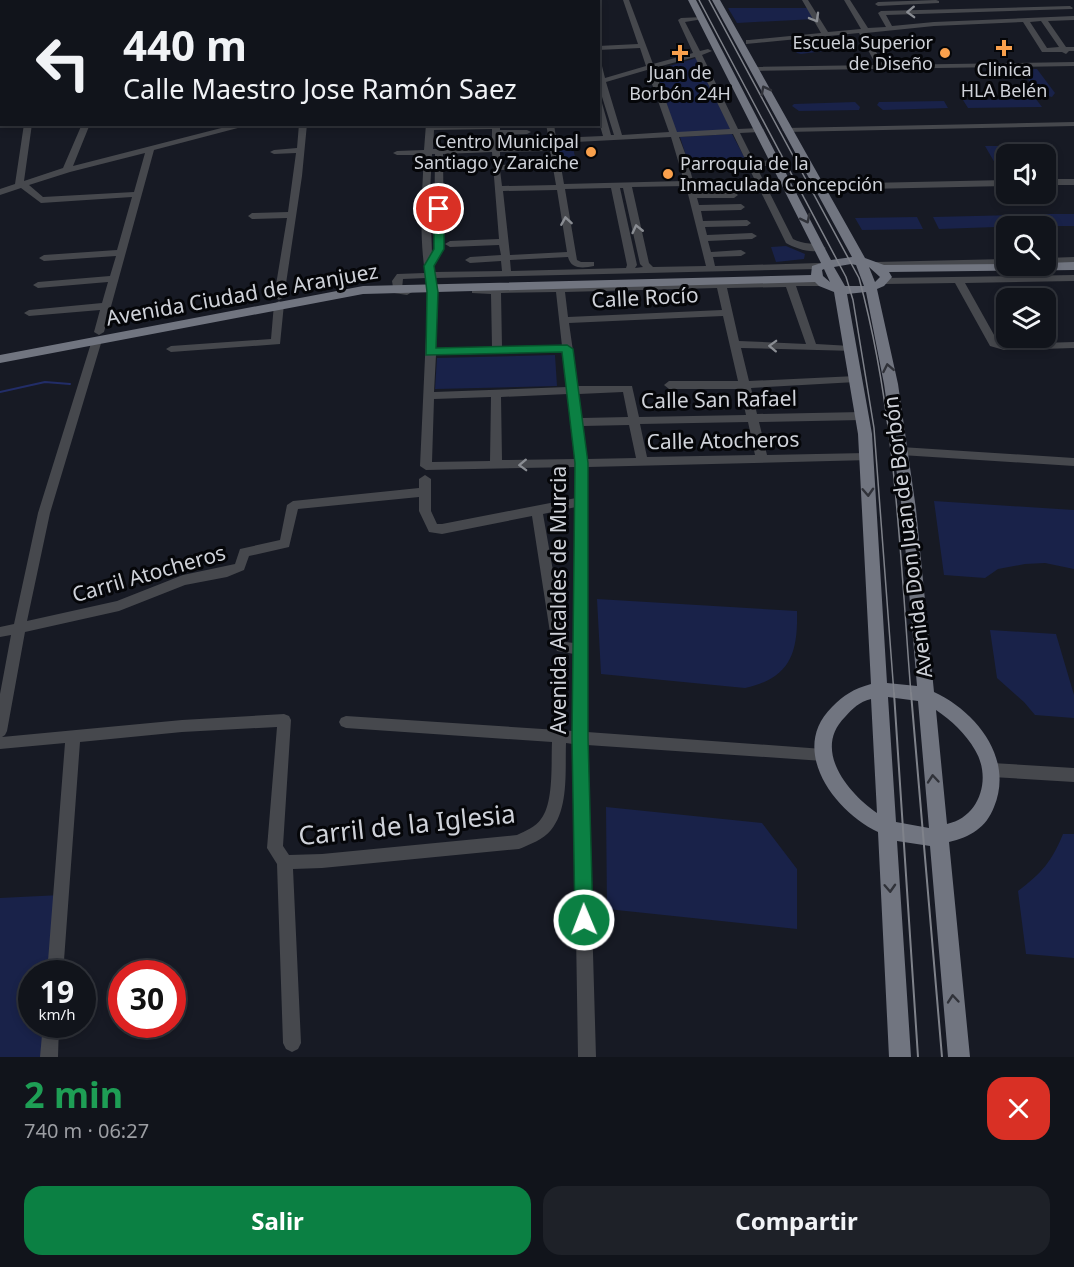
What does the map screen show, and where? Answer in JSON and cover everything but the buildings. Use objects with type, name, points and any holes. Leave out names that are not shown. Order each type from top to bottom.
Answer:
[{"type":"main road","name":"Avenida Don Juan de Borbón","points":[[692,0],[821,248],[820,272],[840,289],[862,416],[866,458],[900,1057]]},
{"type":"main road","points":[[716,0],[738,40],[746,46]]},
{"type":"main road","points":[[738,40],[714,42],[708,46],[708,51],[719,54],[746,46]]},
{"type":"main road","name":"Avenida Don Juan de Borbón","points":[[746,46],[754,69],[860,261],[872,288],[891,384],[909,509],[959,1057]]},
{"type":"main road","name":"Avenida Ciudad de Aranjuez","points":[[0,352],[98,336],[279,301],[430,280],[820,272],[860,261],[881,272]]},
{"type":"main road","points":[[881,272],[1074,266]]},
{"type":"main road","points":[[820,272],[840,289],[872,288],[881,272]]},
{"type":"main road","points":[[881,272],[898,277],[1072,276]]},
{"type":"main road","name":"Avenida Ciudad de Aranjuez","points":[[0,359],[98,336]]},
{"type":"main road","points":[[878,690],[902,690],[926,697],[962,719],[982,743],[992,770],[992,794],[981,815],[963,830],[938,837],[913,837],[888,830],[863,817],[843,798],[830,777],[823,755],[825,731],[836,711],[854,697],[878,690]]},
{"type":"street","points":[[626,0],[684,164],[709,261]]},
{"type":"street","points":[[805,0],[826,35]]},
{"type":"street","points":[[847,0],[881,67]]},
{"type":"street","points":[[1063,0],[1072,11]]},
{"type":"street","points":[[878,4],[936,1],[951,24]]},
{"type":"street","points":[[890,28],[881,13],[1072,11]]},
{"type":"street","points":[[701,18],[681,20],[790,243],[821,248]]},
{"type":"street","points":[[746,46],[934,24],[1074,18]]},
{"type":"street","points":[[1042,19],[1074,63]]},
{"type":"street","points":[[1025,20],[1045,50],[1074,49]]},
{"type":"street","points":[[962,23],[968,31]]},
{"type":"street","points":[[934,24],[942,32],[1030,28]]},
{"type":"street","points":[[600,48],[643,46]]},
{"type":"street","points":[[619,137],[601,81],[708,51]]},
{"type":"street","points":[[754,69],[1074,63]]},
{"type":"street","points":[[600,110],[608,138]]},
{"type":"street","points":[[786,130],[1074,124]]},
{"type":"street","points":[[20,185],[28,126]]},
{"type":"street","points":[[68,170],[85,126]]},
{"type":"street","points":[[0,192],[68,170],[241,126]]},
{"type":"street","points":[[171,349],[276,342],[279,301],[303,126]]},
{"type":"street","points":[[527,132],[496,128],[429,126],[427,152],[427,257],[430,280],[428,396],[628,388],[636,420],[642,462]]},
{"type":"street","points":[[550,126],[573,261],[579,265],[630,267]]},
{"type":"street","points":[[496,128],[496,168],[507,273]]},
{"type":"street","points":[[397,153],[495,150],[619,137],[760,130]]},
{"type":"street","points":[[0,731],[44,513],[98,336],[150,150]]},
{"type":"street","points":[[274,152],[300,150]]},
{"type":"street","points":[[430,280],[439,249],[439,152]]},
{"type":"street","points":[[684,164],[776,163]]},
{"type":"street","points":[[496,168],[557,165]]},
{"type":"street","points":[[1056,182],[1074,182]]},
{"type":"street","points":[[498,189],[688,183]]},
{"type":"street","points":[[820,187],[996,183]]},
{"type":"street","points":[[20,185],[41,200],[138,194]]},
{"type":"street","points":[[615,185],[630,267]]},
{"type":"street","points":[[627,185],[648,266]]},
{"type":"street","points":[[691,195],[734,195]]},
{"type":"street","points":[[694,208],[741,207]]},
{"type":"street","points":[[252,216],[292,215]]},
{"type":"street","points":[[699,224],[747,224]]},
{"type":"street","points":[[703,238],[752,236]]},
{"type":"street","points":[[450,244],[502,242]]},
{"type":"street","points":[[44,258],[121,253]]},
{"type":"street","points":[[430,280],[709,261],[741,253]]},
{"type":"street","points":[[470,260],[572,254]]},
{"type":"street","points":[[1056,261],[1074,260]]},
{"type":"street","points":[[709,261],[820,272]]},
{"type":"street","points":[[881,272],[996,263]]},
{"type":"street","points":[[430,280],[496,291],[790,284],[820,272]]},
{"type":"street","points":[[881,272],[959,281],[1072,276],[1074,288]]},
{"type":"street","points":[[38,285],[114,279]]},
{"type":"street","points":[[959,281],[994,344],[1004,347],[1074,345]]},
{"type":"street","points":[[790,284],[812,347]]},
{"type":"street","points":[[721,285],[762,459]]},
{"type":"street","name":"Avenida Alcaldes de Murcia","points":[[560,289],[582,463],[580,738],[587,1057]]},
{"type":"street","points":[[496,291],[496,350]]},
{"type":"street","points":[[29,313],[106,306]]},
{"type":"street","name":"Calle Rocío","points":[[563,320],[728,313]]},
{"type":"street","points":[[735,344],[851,349]]},
{"type":"street","points":[[430,352],[567,349]]},
{"type":"street","points":[[669,385],[746,385],[856,378]]},
{"type":"street","points":[[496,394],[496,466]]},
{"type":"street","name":"Calle Atocheros","points":[[428,396],[426,466],[866,458]]},
{"type":"street","name":"Calle San Rafael","points":[[576,422],[862,416]]},
{"type":"street","points":[[901,451],[1074,462]]},
{"type":"street","name":"Carril Atocheros","points":[[19,628],[119,606],[183,580],[227,572],[240,567],[244,552],[285,544],[293,505],[425,485],[425,511],[433,529],[537,511]]},
{"type":"street","points":[[581,501],[537,511],[558,639],[562,647],[581,650]]},
{"type":"street","points":[[0,632],[19,628]]},
{"type":"street","name":"Carril de la Iglesia","points":[[73,736],[284,720],[275,848],[285,862],[322,861],[519,842],[546,825],[553,807],[559,736]]},
{"type":"street","points":[[346,722],[823,755]]},
{"type":"street","points":[[0,743],[73,736],[56,960]]},
{"type":"street","points":[[992,770],[1074,775]]},
{"type":"street","points":[[285,862],[292,1043]]},
{"type":"street","points":[[49,1057],[50,1038]]},
{"type":"shaded area","points":[[728,8],[809,8],[815,19],[737,23]]},
{"type":"shaded area","points":[[821,40],[832,50],[801,54],[790,45]]},
{"type":"shaded area","points":[[696,58],[731,130],[676,133],[656,70]]},
{"type":"shaded area","points":[[1020,69],[1037,69],[1055,93],[1052,97],[1039,94]]},
{"type":"shaded area","points":[[1036,99],[1042,107],[968,108],[963,100]]},
{"type":"shaded area","points":[[944,101],[948,108],[883,110],[877,105],[879,102]]},
{"type":"shaded area","points":[[855,102],[860,107],[859,110],[799,111],[792,106],[794,104]]},
{"type":"shaded area","points":[[732,134],[747,162],[688,162],[680,137]]},
{"type":"shaded area","points":[[572,143],[577,166],[561,167],[557,144]]},
{"type":"shaded area","points":[[985,146],[996,146],[996,165]]},
{"type":"shaded area","points":[[1034,214],[1074,214],[1074,226],[1056,226],[1056,216],[1035,216]]},
{"type":"shaded area","points":[[1017,215],[1018,216],[996,216],[996,227],[939,229],[933,217]]},
{"type":"shaded area","points":[[917,217],[923,229],[862,230],[855,218]]},
{"type":"shaded area","points":[[786,246],[805,254],[804,259],[776,262],[771,247]]},
{"type":"shaded area","points":[[555,355],[557,386],[435,389],[437,358]]},
{"type":"shaded area","points":[[934,501],[1074,510],[1074,569],[1045,563],[998,569],[985,578],[944,575]]},
{"type":"shaded area","points":[[597,599],[797,611],[796,640],[793,652],[781,671],[760,684],[745,688],[601,674]]},
{"type":"shaded area","points":[[990,630],[1056,634],[1074,695],[1074,718],[1035,715],[997,678]]},
{"type":"shaded area","points":[[606,807],[762,823],[797,869],[797,929],[607,909]]},
{"type":"shaded area","points":[[1063,834],[1074,834],[1074,958],[1026,954],[1018,891],[1045,866],[1055,852]]},
{"type":"shaded area","points":[[61,895],[56,960],[18,960],[18,1038],[50,1038],[49,1057],[0,1057],[0,898]]},
{"type":"waterway","points":[[0,392],[45,382],[70,384]]},
{"type":"tram line","points":[[699,0],[846,277],[853,300],[874,428],[894,694]]},
{"type":"tram line","points":[[709,0],[859,278],[871,329],[889,433],[911,694]]},
{"type":"tram line","points":[[894,693],[918,1057]]},
{"type":"tram line","points":[[911,693],[942,1057]]},
{"type":"place","name":"Clinica HLA Belén","points":[[1004,48]]},
{"type":"place","name":"Juan de Borbón 24H","points":[[680,53]]},
{"type":"place","name":"Escuela Superior de Diseño","points":[[945,53]]},
{"type":"place","name":"Centro Municipal Santiago y Zaraiche","points":[[591,152]]},
{"type":"place","name":"Parroquia de la Inmaculada Concepción","points":[[668,174]]},
{"type":"route","points":[[439,209],[439,249],[429,266],[433,292],[430,352],[567,349],[582,463],[580,738],[584,920]]}]
